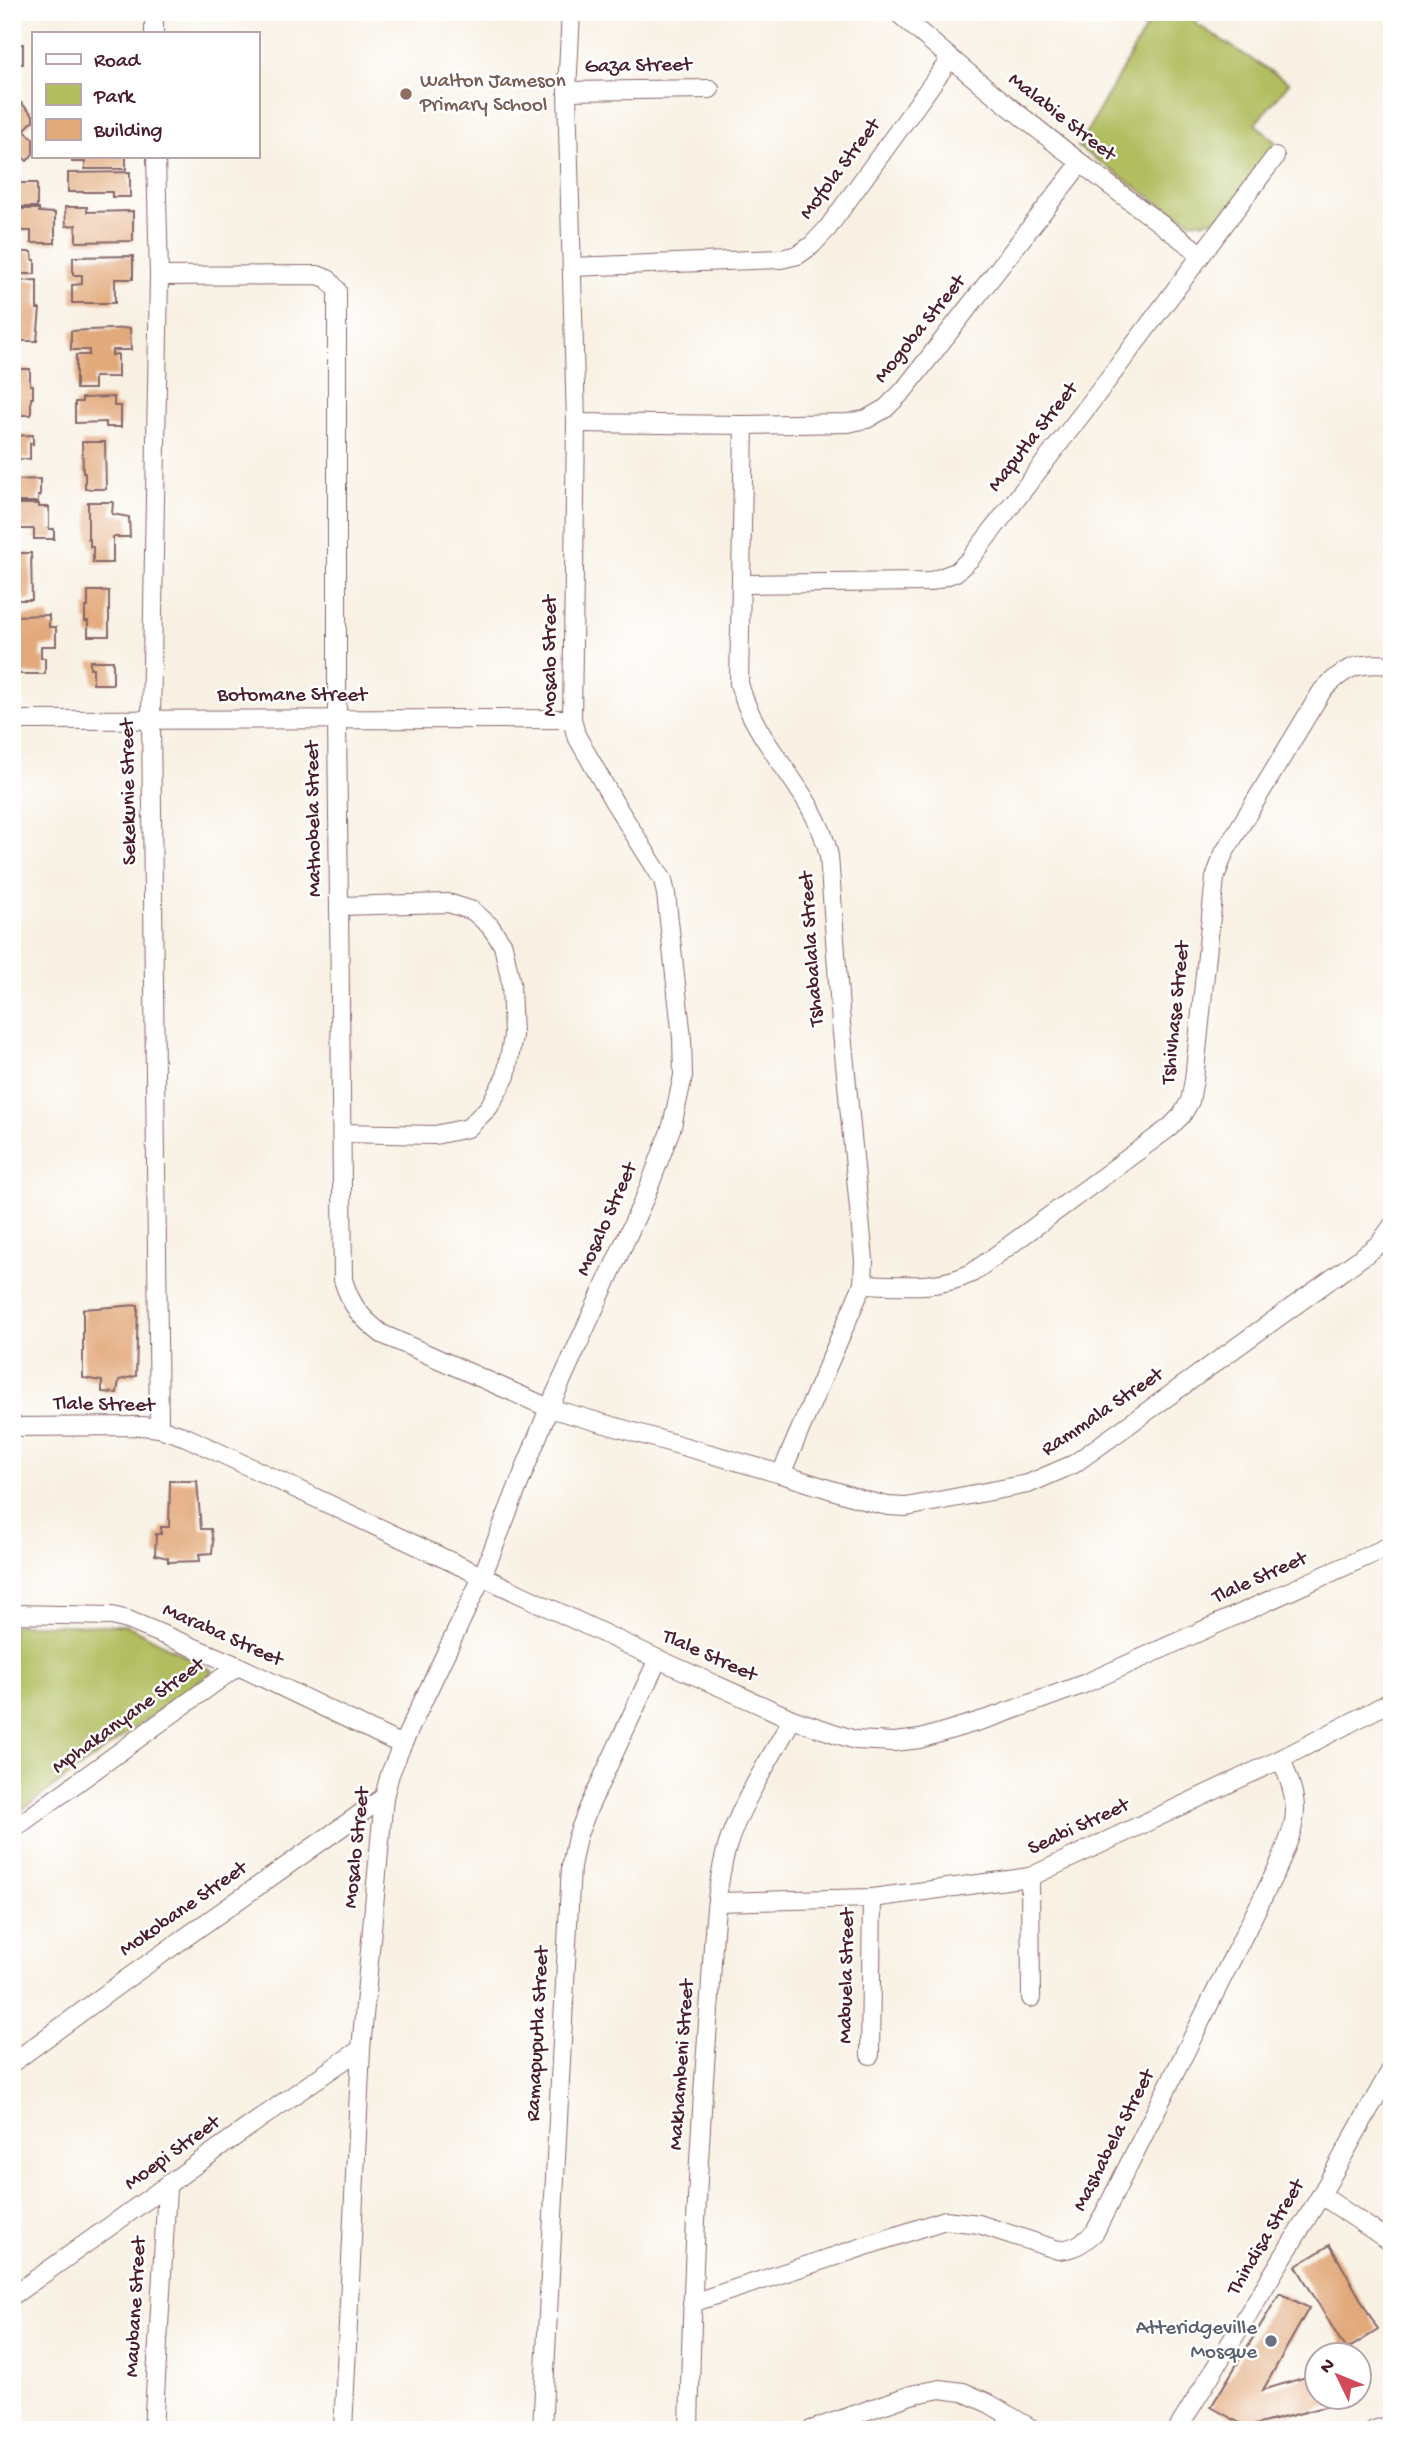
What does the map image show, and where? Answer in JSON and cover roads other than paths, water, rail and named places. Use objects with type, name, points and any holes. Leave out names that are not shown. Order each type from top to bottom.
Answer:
[{"type":"street","points":[[153,12],[154,32]]},
{"type":"street","name":"Mosalo Street","points":[[343,2430],[361,2049],[384,1797],[402,1745],[482,1577],[549,1408],[646,1195],[672,1126],[683,1076],[679,1001],[663,880],[607,790],[576,734],[572,719],[576,424],[567,91],[571,12]]},
{"type":"street","name":"Malabie Street","points":[[897,12],[950,59],[1080,164],[1200,254]]},
{"type":"street","name":"Mofola Street","points":[[572,267],[761,262],[797,255],[812,245],[827,229],[950,59]]},
{"type":"street","name":"Gaza Street","points":[[567,91],[710,89]]},
{"type":"street","name":"Maputla Street","points":[[742,584],[929,582],[956,572],[970,559],[1077,421],[1275,156]]},
{"type":"street","name":"Sekekunie Street","points":[[156,158],[159,276],[151,720],[159,1428]]},
{"type":"street","name":"Mogoba Street","points":[[576,424],[744,425],[848,423],[867,419],[887,408],[904,390],[1080,164]]},
{"type":"street","name":"Mathobela Street","points":[[159,276],[317,275],[328,279],[337,290],[337,719],[343,1280],[350,1302],[363,1319],[382,1334],[549,1408]]},
{"type":"street","name":"Tshabalala Street","points":[[744,425],[738,668],[743,697],[751,715],[825,836],[862,1226],[863,1284],[781,1474]]},
{"type":"street","name":"Tshivhase Street","points":[[863,1284],[935,1286],[955,1282],[972,1273],[1152,1141],[1182,1115],[1190,1101],[1194,1080],[1215,878],[1224,853],[1322,691],[1353,667],[1366,663],[1392,665]]},
{"type":"street","name":"Botomane Street","points":[[12,720],[572,719]]},
{"type":"street","points":[[339,906],[447,902],[473,911],[490,926],[503,945],[511,983],[513,1036],[506,1076],[489,1107],[468,1128],[435,1135],[342,1133]]},
{"type":"street","name":"Rammala Street","points":[[549,1408],[867,1501],[906,1507],[942,1502],[1043,1479],[1074,1464],[1351,1265],[1379,1244],[1392,1226]]},
{"type":"street","name":"Tlale Street","points":[[12,1427],[142,1426],[159,1428],[186,1437],[792,1720],[855,1740],[894,1742],[920,1739],[993,1717],[1084,1684],[1392,1545]]},
{"type":"street","name":"Maraba Street","points":[[12,1614],[112,1616],[128,1620],[238,1666],[402,1745]]},
{"type":"street","name":"Ramapuputla Street","points":[[542,2430],[571,1866],[587,1809],[658,1659]]},
{"type":"street","name":"Mphakanyane Street","points":[[12,1830],[238,1666]]},
{"type":"street","name":"Seabi Street","points":[[718,1902],[872,1898],[1030,1877],[1281,1759],[1392,1701]]},
{"type":"street","name":"Makhambeni Street","points":[[689,2430],[692,2303],[704,2072],[718,1902],[727,1847],[743,1811],[792,1720]]},
{"type":"street","name":"Mashabela Street","points":[[692,2303],[945,2220],[979,2224],[1058,2250],[1082,2245],[1095,2232],[1282,1857],[1296,1815],[1293,1788],[1281,1759]]},
{"type":"street","name":"Mokobane Street","points":[[12,2063],[384,1797]]},
{"type":"street","points":[[1030,1877],[1031,1998]]},
{"type":"street","name":"Mabuela Street","points":[[870,2055],[872,1898]]},
{"type":"street","name":"Moepi Street","points":[[12,2296],[361,2049]]},
{"type":"street","name":"Thindisa Street","points":[[1177,2430],[1321,2195],[1392,2068]]},
{"type":"street","name":"Maubane Street","points":[[153,2430],[167,2188]]},
{"type":"street","points":[[1321,2195],[1392,2243]]},
{"type":"street","points":[[811,2430],[911,2395],[940,2389],[976,2397],[1034,2430]]},
{"type":"street","points":[[1374,2430],[1392,2425]]},
{"type":"place","name":"Walton Jameson Primary School","points":[[406,94]]},
{"type":"place","name":"Atteridgeville Mosque","points":[[1271,2341]]}]
